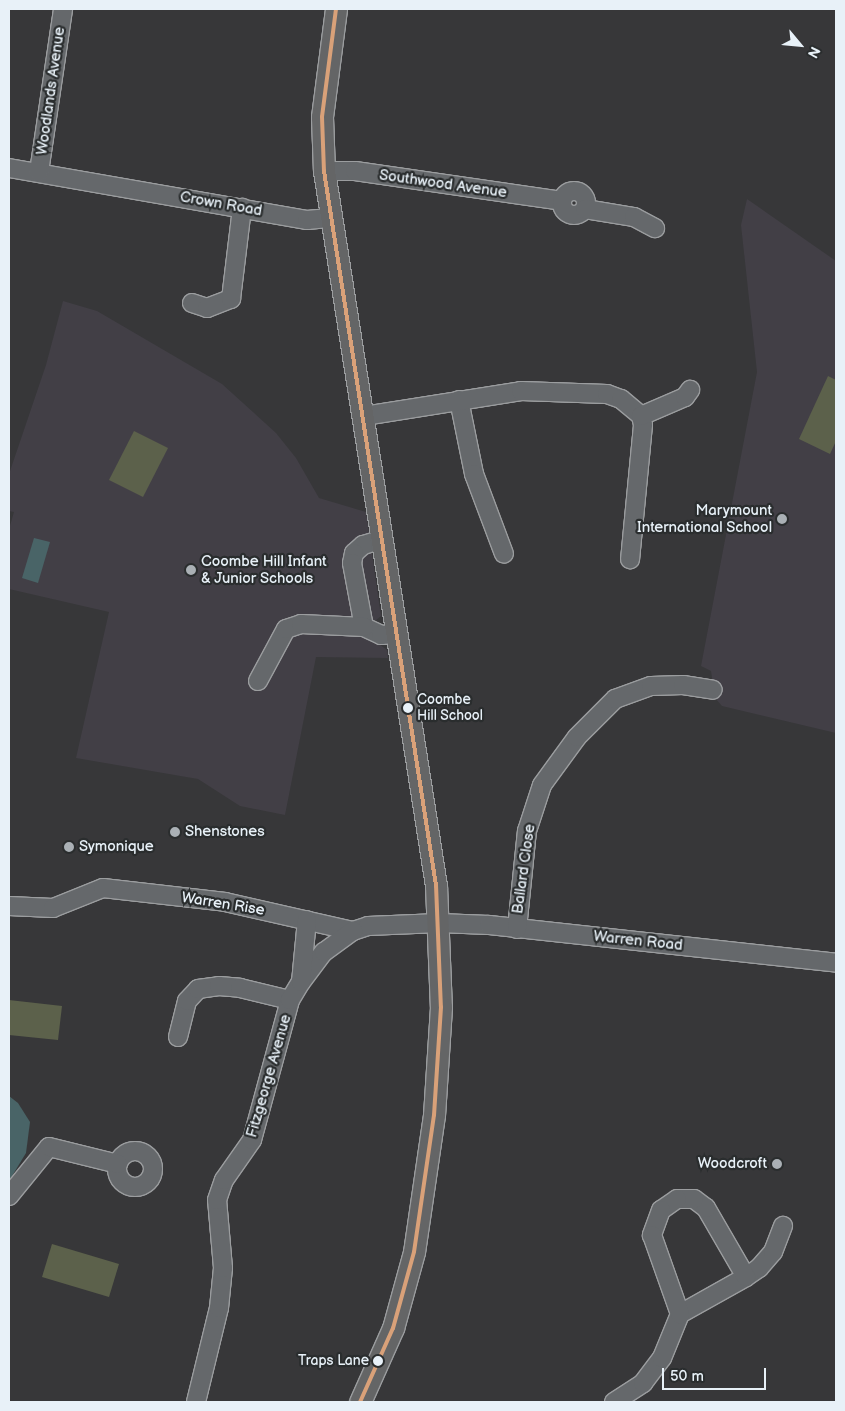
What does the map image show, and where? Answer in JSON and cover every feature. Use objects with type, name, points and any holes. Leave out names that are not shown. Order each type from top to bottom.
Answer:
[{"type":"main road","points":[[336,9],[322,117],[324,171],[398,634],[436,885],[439,923],[438,1070],[418,1230],[393,1328],[360,1402]]},
{"type":"street","name":"Woodlands Avenue","points":[[39,172],[63,9]]},
{"type":"street","name":"Woodlands Avenue","points":[[9,168],[110,185]]},
{"type":"street","name":"Southwood Avenue","points":[[324,171],[355,171],[562,201],[563,209],[569,215],[578,215],[585,208],[634,217],[655,228]]},
{"type":"street","name":"Crown Road","points":[[110,185],[307,220],[332,218]]},
{"type":"street","points":[[192,303],[207,308],[231,299],[242,208]]},
{"type":"street","points":[[641,416],[685,397],[690,390]]},
{"type":"street","points":[[364,416],[521,392],[607,394],[621,399],[641,416],[643,437],[630,559]]},
{"type":"street","points":[[459,400],[474,474],[504,554]]},
{"type":"street","points":[[364,628],[352,563],[354,554],[368,542],[383,538]]},
{"type":"street","points":[[258,681],[286,629],[301,624],[364,628],[381,635],[398,634]]},
{"type":"street","name":"Ballard Close","points":[[516,928],[527,831],[542,785],[577,737],[615,699],[651,686],[683,685],[713,690]]},
{"type":"street","name":"Warren Rise","points":[[9,906],[53,908],[103,888],[225,902],[353,930],[368,926],[439,923]]},
{"type":"street","name":"Fitzgeorge Avenue","points":[[196,1402],[219,1308],[223,1268],[216,1200],[224,1180],[252,1140],[290,1000],[301,982],[307,920]]},
{"type":"street","name":"Warren Road","points":[[439,923],[516,928],[836,963]]},
{"type":"street","points":[[301,982],[324,952],[353,930]]},
{"type":"street","points":[[178,1037],[186,1001],[198,990],[218,986],[240,988],[290,1000]]},
{"type":"street","points":[[9,1196],[49,1147],[118,1164]]},
{"type":"street","points":[[680,1314],[652,1235],[661,1210],[676,1199],[694,1199],[706,1208],[746,1277]]},
{"type":"street","points":[[614,1402],[643,1383],[662,1358],[680,1314],[759,1268],[773,1252],[783,1226]]},
{"type":"shaded area","name":"Marymount International School","points":[[747,199],[836,261],[836,733],[722,706],[715,698],[711,671],[701,666],[757,372],[741,225]]},
{"type":"shaded area","name":"Coombe Hill Infant & Junior Schools","points":[[63,301],[97,311],[222,384],[276,433],[296,458],[319,498],[366,512],[381,616],[369,626],[371,638],[387,650],[388,658],[316,657],[285,815],[240,806],[198,779],[76,758],[109,612],[9,589],[9,529],[14,512],[9,511],[9,474],[46,365]]},
{"type":"green space","points":[[828,376],[836,380],[836,441],[830,454],[799,439]]},
{"type":"green space","points":[[134,431],[168,448],[143,497],[109,480]]},
{"type":"green space","points":[[9,1000],[62,1006],[58,1040],[9,1035]]},
{"type":"green space","points":[[52,1244],[119,1264],[109,1297],[42,1277]]},
{"type":"water","points":[[34,538],[50,542],[38,583],[22,578]]},
{"type":"water","points":[[9,1096],[18,1103],[30,1122],[26,1153],[9,1181]]},
{"type":"transit line","points":[[336,9],[322,117],[324,171],[436,885],[441,1007],[434,1115],[414,1252],[393,1328],[360,1402]]},
{"type":"place","name":"Marymount International School","points":[[782,519]]},
{"type":"place","name":"Coombe Hill Infant & Junior Schools","points":[[191,570]]},
{"type":"place","name":"Coombe Hill School","points":[[408,708]]},
{"type":"place","name":"Shenstones","points":[[175,832]]},
{"type":"place","name":"Symonique","points":[[69,847]]},
{"type":"place","name":"Woodcroft","points":[[777,1164]]},
{"type":"place","name":"Traps Lane","points":[[378,1361]]}]
